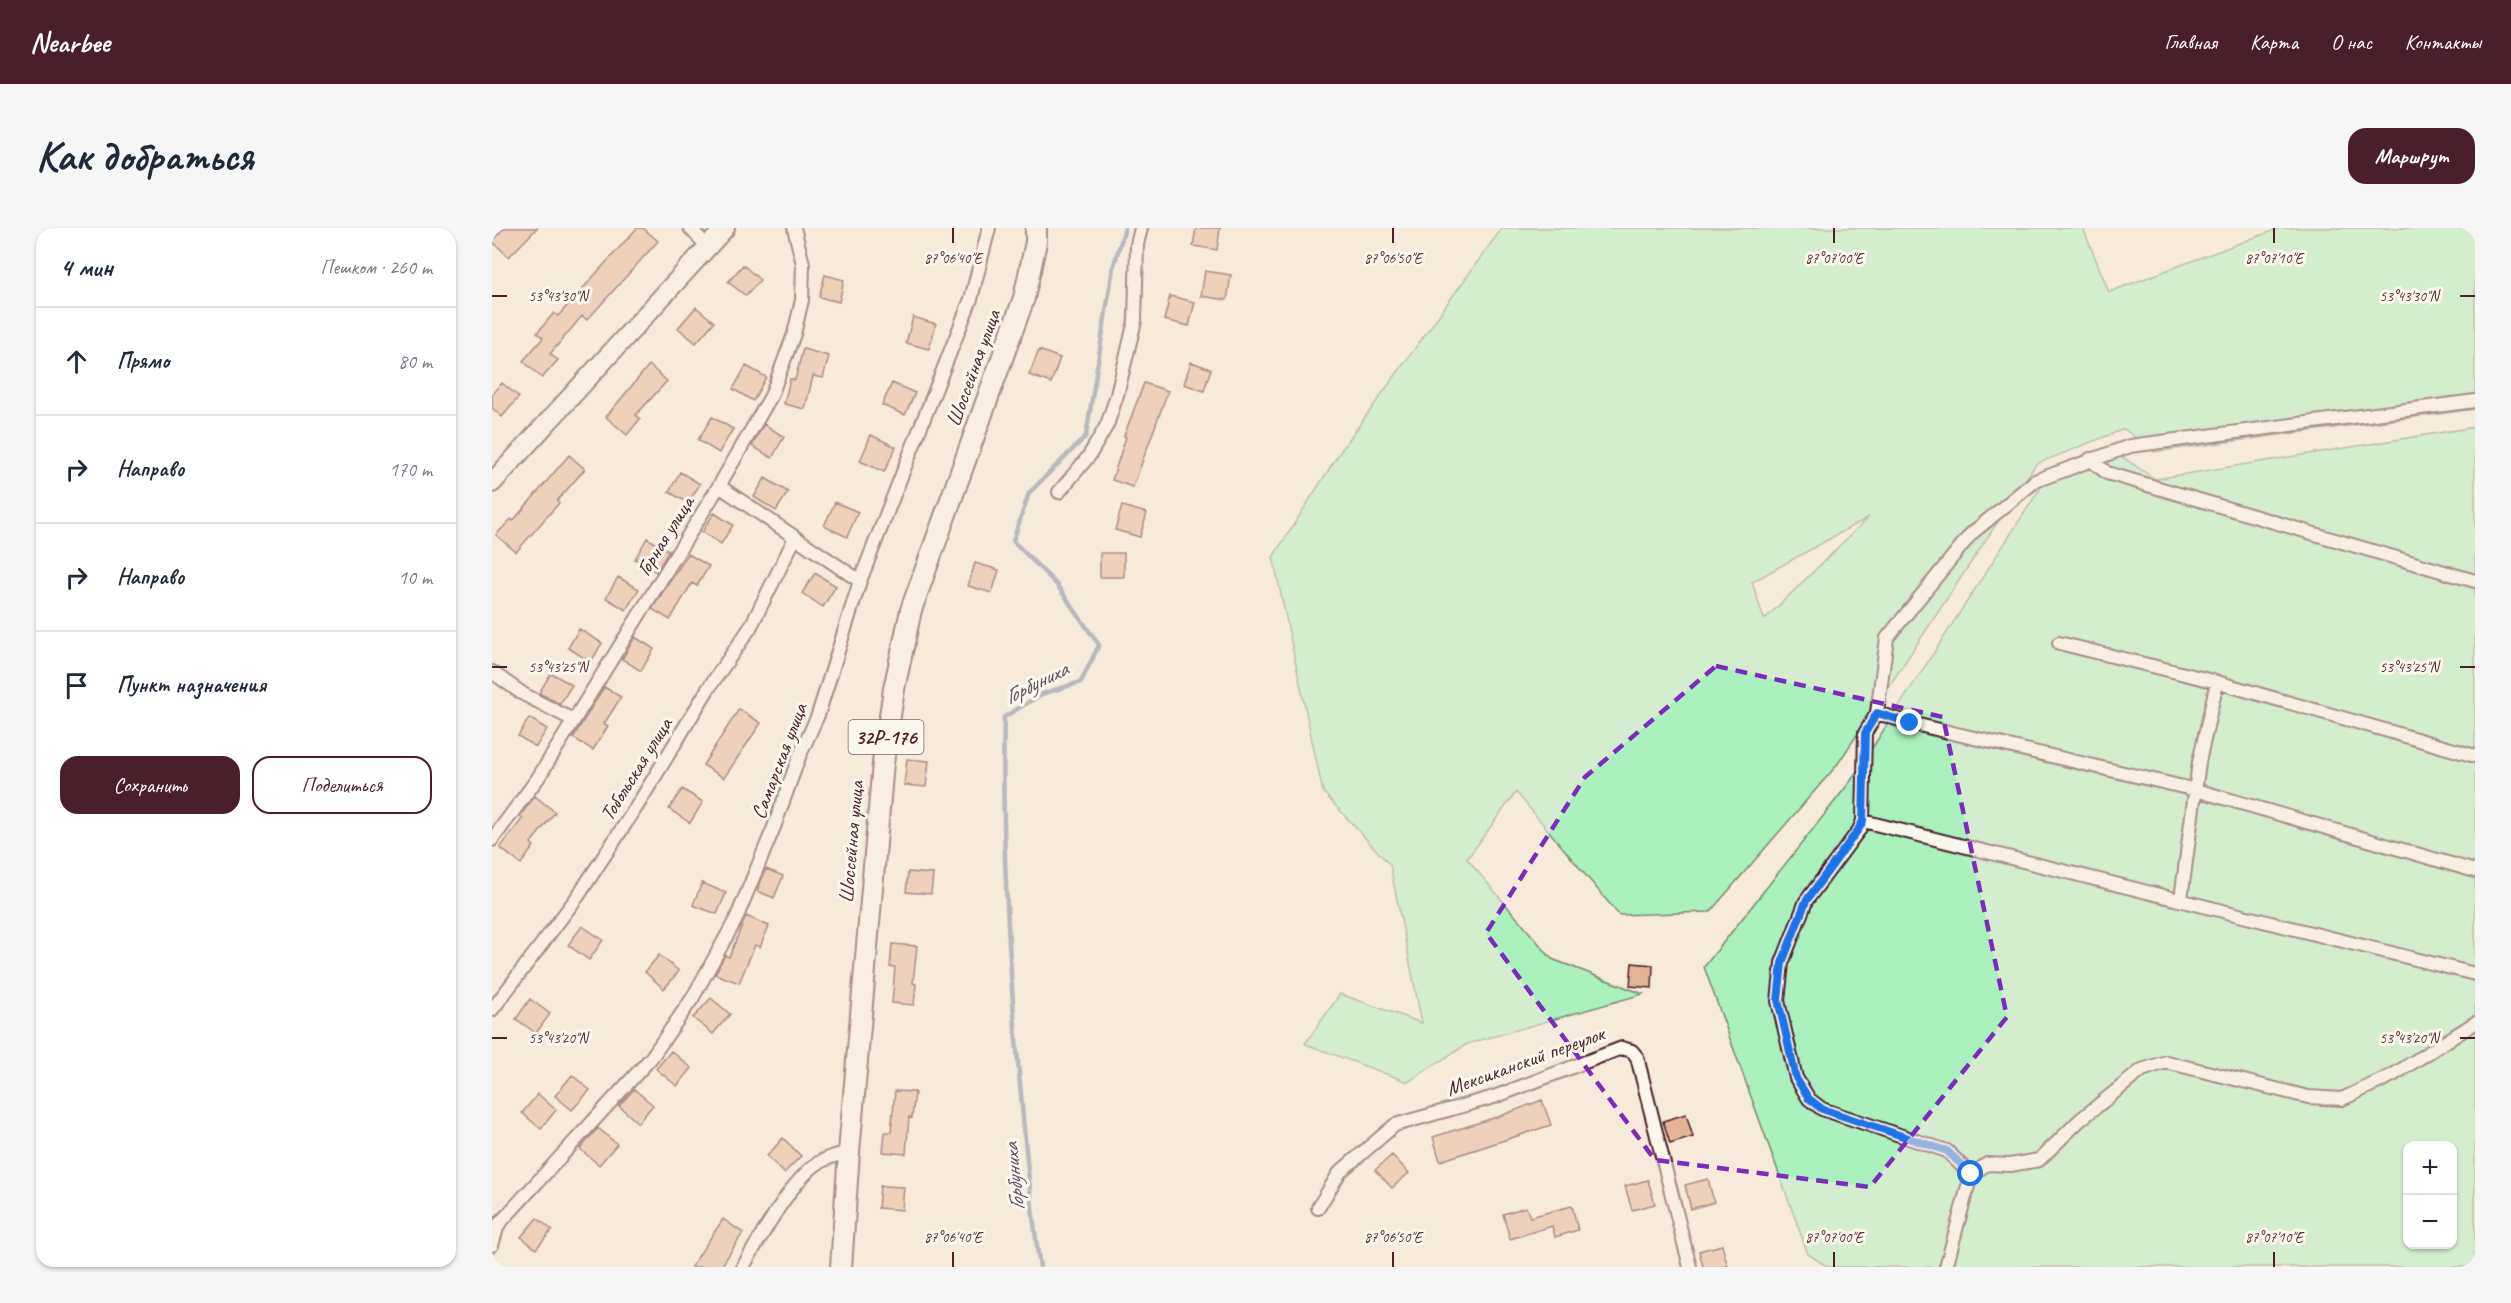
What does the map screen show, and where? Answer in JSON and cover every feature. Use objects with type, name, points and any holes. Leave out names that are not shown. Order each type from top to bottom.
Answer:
[{"type":"main road","name":"Шоссейная улица","points":[[841,1267],[882,763],[894,689],[911,610],[1024,298],[1036,242],[1036,228]]},
{"type":"street","points":[[690,228],[708,246]]},
{"type":"street","points":[[492,483],[725,228]]},
{"type":"street","name":"Горная улица","points":[[492,840],[538,778],[719,486],[771,396],[794,334],[802,300],[803,264],[794,228]]},
{"type":"street","name":"Самарская улица","points":[[492,1245],[495,1223],[651,1058],[692,999],[722,948],[774,827],[799,757],[818,715],[861,581],[971,299],[989,228]]},
{"type":"street","points":[[1059,492],[1089,456],[1107,425],[1117,395],[1135,321],[1137,245],[1141,228]]},
{"type":"street","points":[[1971,1174],[1947,1151],[1822,1109],[1809,1099],[1796,1078],[1778,1000],[1782,963],[1806,901],[1863,821],[1865,733],[1877,713],[1887,638],[1971,534],[2036,481],[2130,446],[2475,401]]},
{"type":"street","points":[[2091,459],[2106,473],[2475,581]]},
{"type":"street","points":[[719,486],[861,581]]},
{"type":"street","name":"Тобольская улица","points":[[492,1010],[578,896],[638,807],[708,689],[750,628],[795,538]]},
{"type":"street","points":[[2059,643],[2217,682],[2475,756]]},
{"type":"street","points":[[492,672],[523,694],[573,720]]},
{"type":"street","points":[[2181,899],[2199,762],[2217,682]]},
{"type":"street","points":[[1877,713],[1910,723],[2196,790],[2475,871]]},
{"type":"street","points":[[1863,821],[2475,974]]},
{"type":"street","points":[[1946,1267],[1971,1174],[1987,1164],[2010,1165],[2038,1160],[2080,1120],[2142,1070],[2166,1062],[2308,1097],[2342,1099],[2393,1075],[2475,1023]]},
{"type":"street","name":"Мексиканский переулок","points":[[1318,1208],[1340,1172],[1395,1125],[1494,1096],[1622,1048],[1632,1051],[1637,1057],[1690,1267]]},
{"type":"street","points":[[744,1267],[772,1219],[805,1175],[820,1161],[849,1152]]},
{"type":"highlighted area","points":[[1716,666],[1943,717],[2007,1017],[1870,1187],[1655,1160],[1486,933],[1585,777]]},
{"type":"green space","points":[[1502,228],[2083,228],[2109,292],[2280,228],[2475,228],[2475,409],[2154,452],[2124,429],[2036,464],[1837,765],[1710,912],[1619,915],[1516,792],[1467,859],[1552,959],[1643,994],[1467,1044],[1408,1082],[1305,1044],[1340,994],[1422,1023],[1390,865],[1323,792],[1273,557],[1340,452]],"holes":[[[1869,517],[1765,619],[1752,582]]]},
{"type":"green space","points":[[2475,427],[2475,1267],[1828,1267],[1808,1254],[1704,967],[1850,782],[2045,481],[2115,452],[2155,479]]},
{"type":"building","points":[[504,228],[537,228],[509,257],[492,241]]},
{"type":"building","points":[[637,228],[643,228],[658,241],[587,320],[582,316],[550,354],[558,360],[542,378],[523,361],[543,338],[537,333],[554,313],[558,316]]},
{"type":"building","points":[[1196,228],[1220,228],[1217,250],[1193,246]]},
{"type":"building","points":[[743,265],[760,280],[746,296],[728,282]]},
{"type":"building","points":[[1205,271],[1231,275],[1227,300],[1201,296]]},
{"type":"building","points":[[825,275],[844,280],[839,302],[819,297]]},
{"type":"building","points":[[1170,296],[1195,302],[1189,326],[1164,320]]},
{"type":"building","points":[[696,307],[714,322],[696,343],[678,328]]},
{"type":"building","points":[[913,317],[936,324],[929,349],[906,343]]},
{"type":"building","points":[[803,349],[829,356],[823,378],[813,376],[805,409],[784,404],[790,379],[795,380]]},
{"type":"building","points":[[1039,350],[1060,358],[1051,383],[1029,375]]},
{"type":"building","points":[[1191,362],[1211,369],[1204,391],[1184,384]]},
{"type":"building","points":[[649,365],[667,381],[636,415],[640,419],[627,435],[606,417]]},
{"type":"building","points":[[746,366],[766,377],[753,401],[733,389]]},
{"type":"building","points":[[502,383],[519,397],[502,417],[492,408],[492,395]]},
{"type":"building","points":[[892,383],[915,393],[905,415],[882,405]]},
{"type":"building","points":[[1144,383],[1168,391],[1133,487],[1112,480],[1126,437],[1124,436]]},
{"type":"building","points":[[712,417],[733,429],[719,453],[698,440]]},
{"type":"building","points":[[764,424],[784,437],[772,458],[752,446]]},
{"type":"building","points":[[871,435],[896,447],[884,472],[860,461]]},
{"type":"building","points":[[569,455],[585,469],[516,552],[496,535],[511,519],[513,521]]},
{"type":"building","points":[[680,472],[700,484],[688,503],[669,492]]},
{"type":"building","points":[[765,478],[788,492],[776,511],[754,497]]},
{"type":"building","points":[[835,502],[858,512],[847,537],[824,526]]},
{"type":"building","points":[[1122,506],[1147,513],[1140,537],[1115,530]]},
{"type":"building","points":[[714,513],[733,525],[721,544],[702,532]]},
{"type":"building","points":[[647,538],[669,551],[656,572],[635,559]]},
{"type":"building","points":[[1100,553],[1124,553],[1124,577],[1100,577]]},
{"type":"building","points":[[688,554],[709,566],[697,586],[692,583],[670,620],[652,609]]},
{"type":"building","points":[[975,563],[999,570],[992,593],[968,586]]},
{"type":"building","points":[[815,573],[836,586],[823,607],[802,593]]},
{"type":"building","points":[[618,577],[639,589],[626,610],[606,598]]},
{"type":"building","points":[[579,629],[602,643],[591,662],[568,648]]},
{"type":"building","points":[[635,637],[654,649],[641,671],[622,659]]},
{"type":"building","points":[[551,673],[572,685],[560,704],[539,693]]},
{"type":"building","points":[[604,687],[621,697],[604,724],[608,726],[593,750],[573,738]]},
{"type":"building","points":[[739,709],[761,723],[724,778],[703,765]]},
{"type":"building","points":[[529,718],[547,729],[536,747],[518,736]]},
{"type":"building","points":[[907,759],[929,761],[926,787],[904,785]]},
{"type":"building","points":[[682,789],[703,802],[690,823],[669,809]]},
{"type":"building","points":[[535,796],[555,812],[531,843],[534,846],[521,864],[500,848],[523,818],[520,816]]},
{"type":"building","points":[[766,869],[783,876],[774,898],[757,891]]},
{"type":"building","points":[[908,872],[933,874],[931,894],[906,892]]},
{"type":"building","points":[[702,883],[726,893],[717,914],[693,905]]},
{"type":"building","points":[[746,916],[769,926],[760,947],[755,945],[739,983],[715,974],[725,955],[729,957]]},
{"type":"building","points":[[582,926],[603,940],[589,960],[568,945]]},
{"type":"building","points":[[892,944],[917,946],[913,983],[916,984],[914,1005],[892,1003],[895,967],[890,967]]},
{"type":"building","points":[[659,955],[679,971],[664,989],[645,972]]},
{"type":"building","points":[[1632,963],[1653,965],[1652,988],[1630,986]]},
{"type":"building","points":[[711,998],[730,1014],[713,1034],[693,1018]]},
{"type":"building","points":[[530,999],[550,1014],[536,1033],[516,1019]]},
{"type":"building","points":[[671,1051],[692,1068],[677,1086],[656,1069]]},
{"type":"building","points":[[572,1075],[590,1090],[572,1110],[555,1096]]},
{"type":"building","points":[[634,1089],[653,1105],[638,1123],[619,1106]]},
{"type":"building","points":[[895,1091],[915,1092],[912,1118],[909,1117],[906,1154],[883,1152],[885,1132],[891,1132]]},
{"type":"building","points":[[538,1094],[556,1110],[541,1129],[522,1113]]},
{"type":"building","points":[[1542,1100],[1551,1125],[1440,1161],[1433,1137]]},
{"type":"building","points":[[1686,1114],[1693,1137],[1670,1144],[1663,1121]]},
{"type":"building","points":[[598,1128],[617,1144],[599,1165],[580,1149]]},
{"type":"building","points":[[783,1138],[801,1156],[784,1173],[767,1156]]},
{"type":"building","points":[[1392,1155],[1409,1173],[1392,1188],[1375,1170]]},
{"type":"building","points":[[1708,1179],[1714,1202],[1691,1209],[1685,1185]]},
{"type":"building","points":[[1648,1180],[1655,1204],[1632,1210],[1625,1186]]},
{"type":"building","points":[[880,1186],[904,1187],[902,1210],[878,1208]]},
{"type":"building","points":[[1572,1206],[1578,1230],[1555,1237],[1552,1226],[1510,1239],[1503,1214],[1526,1207],[1530,1217]]},
{"type":"building","points":[[537,1218],[552,1230],[536,1249],[521,1237]]},
{"type":"building","points":[[723,1219],[743,1233],[721,1267],[691,1267]]},
{"type":"building","points":[[1722,1245],[1728,1267],[1703,1267],[1699,1251]]},
{"type":"waterway","name":"Горбуниха","points":[[1040,1267],[1027,1160],[1010,954],[1005,859],[1004,717],[1042,694],[1081,682],[1099,645],[1057,585],[1013,541],[1029,493],[1086,436],[1113,268],[1125,228]]},
{"type":"route","points":[[1910,723],[1877,713],[1865,733],[1863,821],[1806,901],[1782,963],[1778,1000],[1796,1078],[1809,1099],[1822,1109],[1947,1151],[1971,1174]]}]
